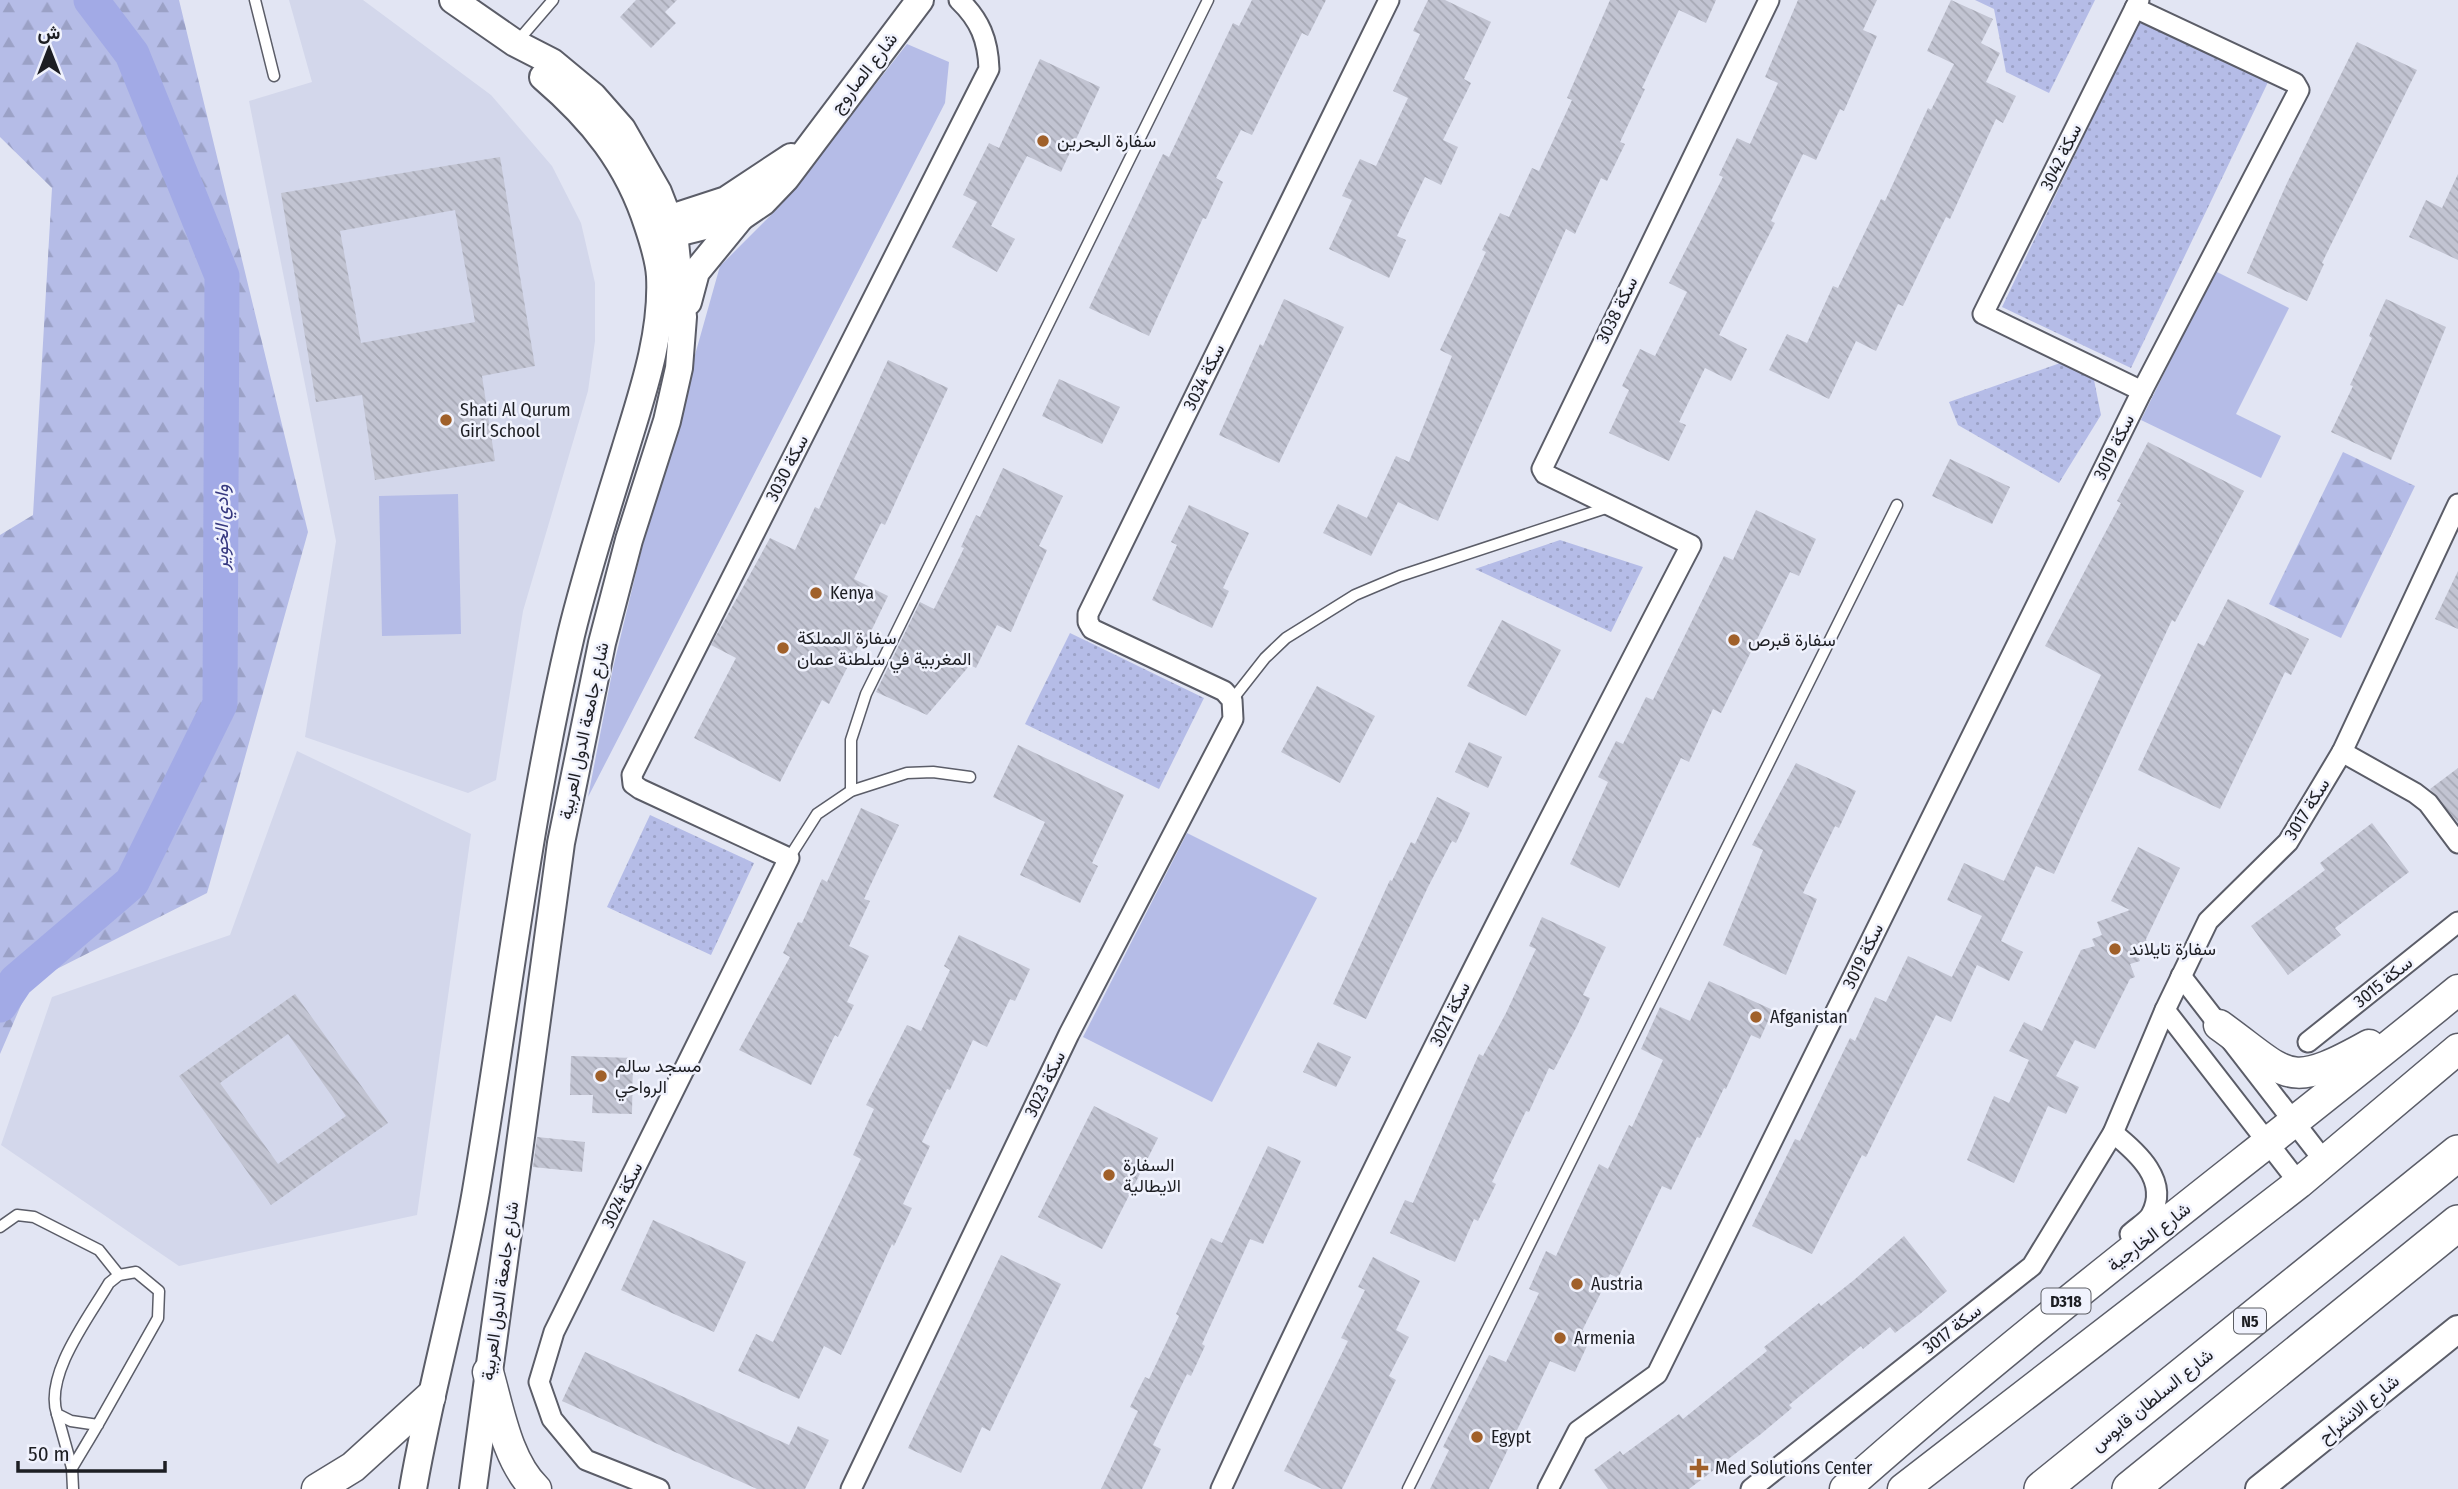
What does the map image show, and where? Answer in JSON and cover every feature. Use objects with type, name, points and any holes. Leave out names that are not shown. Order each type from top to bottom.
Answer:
[{"type":"highway","name":"شارع السلطان قابوس","points":[[2042,1489],[2458,1153]]},
{"type":"highway","points":[[2130,1489],[2458,1223]]},
{"type":"main road","name":"شارع جامعة الدول العربية","points":[[453,0],[515,43],[552,62],[593,96],[622,129],[642,161],[683,317],[679,368],[667,421],[628,540],[602,643],[561,843],[473,1489]]},
{"type":"main road","name":"شارع الصاروج","points":[[661,229],[741,217],[763,202],[786,178],[807,146],[920,0]]},
{"type":"main road","name":"شارع الصاروج","points":[[661,229],[726,200],[807,146]]},
{"type":"main road","points":[[683,317],[696,272],[741,217]]},
{"type":"main road","name":"شارع جامعة الدول العربية","points":[[413,1489],[430,1397],[475,1197],[533,835],[571,635],[654,348],[661,229]]},
{"type":"main road","points":[[2219,1025],[2265,1062],[2294,1075],[2327,1069],[2450,997]]},
{"type":"main road","name":"شارع الخارجية","points":[[1845,1489],[1953,1392],[2269,1144],[2450,997]]},
{"type":"main road","name":"D318","points":[[1903,1489],[2299,1183],[2458,1049]]},
{"type":"main road","name":"شارع الانشراح","points":[[2259,1489],[2458,1329]]},
{"type":"main road","points":[[488,1372],[511,1448],[529,1482],[536,1489]]},
{"type":"main road","points":[[317,1489],[353,1467],[430,1397]]},
{"type":"street","name":"سكة 3030","points":[[789,858],[640,789],[633,784],[632,775],[989,69],[988,44],[967,8],[959,0]]},
{"type":"street","name":"سكة 3034","points":[[1225,694],[1093,629],[1088,614],[1389,0]]},
{"type":"street","name":"سكة 3038","points":[[1691,545],[1545,474],[1543,462],[1769,0]]},
{"type":"street","name":"سكة 3042","points":[[2137,4],[1983,314],[2142,391]]},
{"type":"street","name":"سكة 3019","points":[[1548,1489],[1578,1431],[1657,1374],[2142,391],[2300,90],[2295,83],[2137,4]]},
{"type":"street","name":"سكة 3017","points":[[1751,1489],[2032,1266],[2113,1133],[2165,1010],[2208,921],[2288,842],[2342,752],[2458,504]]},
{"type":"street","name":"سكة 3021","points":[[1221,1489],[1314,1288],[1518,879],[1691,545]]},
{"type":"street","name":"سكة 3023","points":[[851,1489],[1069,1034],[1233,719],[1225,694]]},
{"type":"street","points":[[2342,752],[2399,783],[2428,803],[2458,843]]},
{"type":"street","name":"سكة 3024","points":[[659,1489],[586,1460],[552,1419],[539,1382],[554,1332],[789,858]]},
{"type":"street","name":"سكة 3015","points":[[2308,1042],[2458,922]]},
{"type":"street","points":[[2181,976],[2325,1162]]},
{"type":"street","points":[[2165,1010],[2299,1183]]},
{"type":"street","points":[[2044,1318],[2087,1270],[2150,1217],[2157,1196],[2152,1172],[2133,1149],[2113,1133]]},
{"type":"lane","points":[[255,0],[274,76]]},
{"type":"lane","points":[[515,43],[553,0]]},
{"type":"lane","points":[[851,791],[851,740],[859,709],[1208,0]]},
{"type":"lane","points":[[1408,1489],[1896,505]]},
{"type":"lane","points":[[1225,694],[1286,638],[1362,592],[1400,576],[1609,506]]},
{"type":"lane","points":[[789,858],[817,814],[851,791],[907,773],[933,772],[970,777]]},
{"type":"lane","points":[[0,1227],[17,1215],[34,1217],[99,1250],[119,1275]]},
{"type":"lane","points":[[72,1468],[158,1318],[159,1291],[136,1272],[119,1275],[109,1283],[55,1378],[53,1402],[72,1468],[73,1489]]},
{"type":"lane","points":[[57,1414],[71,1421],[98,1425]]},
{"type":"shaded area","name":"Shati Al Qurum Girl School","points":[[289,0],[363,0],[491,95],[552,166],[581,223],[595,283],[595,341],[588,391],[523,611],[496,780],[468,793],[305,737],[336,541],[249,101],[312,82]]},
{"type":"shaded area","points":[[297,751],[471,834],[417,1215],[179,1266],[1,1145],[52,997],[230,935]]},
{"type":"green space","points":[[0,0],[179,0],[308,532],[207,893],[31,982],[0,1054],[0,535],[33,515],[52,188],[0,137]]},
{"type":"green space","points":[[1975,0],[2095,0],[2049,93],[2006,72],[1994,9]]},
{"type":"green space","points":[[2141,17],[2270,78],[2131,368],[2002,307]]},
{"type":"green space","points":[[907,44],[949,62],[945,103],[588,797],[613,668],[650,515],[720,266],[781,205]]},
{"type":"green space","points":[[2215,271],[2289,308],[2236,414],[2281,436],[2261,478],[2141,420]]},
{"type":"green space","points":[[2063,362],[2093,375],[2101,415],[2059,483],[1958,425],[1949,402]]},
{"type":"green space","points":[[2343,452],[2415,486],[2341,638],[2269,604]]},
{"type":"green space","points":[[458,494],[461,634],[382,636],[379,496]]},
{"type":"green space","points":[[1560,540],[1643,567],[1611,632],[1475,569]]},
{"type":"green space","points":[[1070,633],[1204,698],[1159,789],[1025,724]]},
{"type":"green space","points":[[650,815],[754,863],[711,955],[607,907]]},
{"type":"green space","points":[[1187,833],[1317,898],[1212,1102],[1083,1037]]},
{"type":"building","points":[[636,0],[677,0],[665,12],[676,23],[651,48],[620,17]]},
{"type":"building","points":[[1252,0],[1326,0],[1308,36],[1302,33],[1252,135],[1241,130],[1216,178],[1223,182],[1206,219],[1203,218],[1149,336],[1089,308],[1163,154],[1169,157],[1233,23],[1239,26]]},
{"type":"building","points":[[1428,0],[1445,0],[1491,22],[1464,79],[1471,83],[1443,140],[1458,147],[1441,185],[1425,177],[1397,236],[1406,240],[1389,278],[1329,249],[1352,200],[1342,196],[1360,159],[1376,166],[1408,98],[1393,91],[1420,34],[1413,31]]},
{"type":"building","points":[[1610,0],[1716,0],[1706,23],[1679,10],[1642,88],[1645,89],[1620,142],[1625,144],[1607,181],[1601,178],[1575,234],[1566,229],[1438,521],[1398,502],[1371,556],[1323,533],[1338,504],[1367,518],[1396,456],[1409,462],[1452,356],[1440,350],[1486,252],[1482,250],[1500,213],[1509,217],[1532,168],[1539,171],[1572,100],[1567,98]]},
{"type":"building","points":[[1798,0],[1877,0],[1863,30],[1877,36],[1844,111],[1840,109],[1816,160],[1803,154],[1771,221],[1775,223],[1719,335],[1747,349],[1731,381],[1705,368],[1679,422],[1686,425],[1669,461],[1609,433],[1629,390],[1622,386],[1640,349],[1655,356],[1687,292],[1669,283],[1723,177],[1719,175],[1737,138],[1750,144],[1778,83],[1765,77]]},
{"type":"building","points":[[1951,0],[1993,19],[1981,43],[2000,53],[1986,82],[2016,96],[2003,123],[1996,119],[1950,219],[1946,217],[1903,306],[1898,304],[1876,351],[1856,341],[1829,399],[1769,370],[1787,334],[1807,343],[1833,286],[1838,288],[1881,199],[1885,201],[1928,108],[1931,110],[1954,64],[1927,51]]},
{"type":"building","points":[[2357,42],[2417,70],[2322,263],[2324,264],[2307,301],[2247,273],[2287,183]]},
{"type":"building","points":[[1040,59],[1100,87],[1061,172],[1027,156],[991,226],[1015,239],[997,272],[952,247],[977,202],[963,195],[989,143],[999,148]]},
{"type":"building","points":[[500,157],[535,366],[482,376],[495,461],[375,480],[362,395],[316,402],[281,193]],"holes":[[[455,210],[475,322],[361,343],[340,231]]]},
{"type":"building","points":[[2458,174],[2458,260],[2409,237],[2426,200],[2442,208]]},
{"type":"building","points":[[1284,299],[1344,327],[1279,463],[1219,435],[1260,344],[1263,346]]},
{"type":"building","points":[[2386,299],[2446,327],[2391,460],[2331,432],[2353,386],[2350,385],[2372,338],[2369,336]]},
{"type":"building","points":[[888,360],[948,388],[885,525],[881,523],[854,579],[888,596],[863,648],[858,646],[829,704],[822,700],[780,782],[694,738],[736,658],[711,645],[770,538],[795,550],[815,507],[819,509]]},
{"type":"building","points":[[1059,379],[1120,407],[1102,444],[1042,416]]},
{"type":"building","points":[[2148,442],[2244,491],[2175,622],[2172,620],[2054,874],[2036,866],[2001,941],[2023,952],[2009,981],[1977,965],[1951,1022],[1936,1015],[1866,1157],[1862,1155],[1812,1254],[1752,1226],[1795,1139],[1800,1141],[1850,1038],[1855,1041],[1875,997],[1886,1002],[1908,956],[1952,977],[1982,916],[1947,900],[1964,863],[2004,881],[2101,675],[2045,646],[2121,503],[2117,501]]},
{"type":"building","points":[[1950,459],[2010,487],[1992,524],[1932,496]]},
{"type":"building","points":[[1003,468],[1063,496],[1039,546],[1047,550],[1011,632],[997,625],[976,668],[970,665],[927,715],[876,692],[920,602],[934,609],[964,548],[961,547],[976,515],[980,517]]},
{"type":"building","points":[[1189,505],[1249,533],[1223,588],[1229,591],[1212,628],[1152,600],[1177,545],[1171,542]]},
{"type":"building","points":[[1756,510],[1816,539],[1799,576],[1790,572],[1721,713],[1713,709],[1689,762],[1681,758],[1619,888],[1570,864],[1608,782],[1598,777],[1616,741],[1623,744],[1646,697],[1653,700],[1724,556],[1733,560]]},
{"type":"building","points":[[2458,571],[2458,629],[2435,619]]},
{"type":"building","points":[[2228,599],[2309,639],[2291,675],[2285,672],[2220,809],[2138,770],[2198,643],[2204,646]]},
{"type":"building","points":[[1502,620],[1561,650],[1526,716],[1467,686]]},
{"type":"building","points":[[1317,686],[1375,716],[1340,783],[1281,752]]},
{"type":"building","points":[[1469,742],[1502,757],[1488,788],[1455,772]]},
{"type":"building","points":[[1018,745],[1124,795],[1092,863],[1098,866],[1080,903],[1020,875],[1045,822],[993,797]]},
{"type":"building","points":[[1796,763],[1856,791],[1839,828],[1835,826],[1803,893],[1817,899],[1786,975],[1723,945],[1763,850],[1752,845]]},
{"type":"building","points":[[2458,768],[2458,823],[2430,789]]},
{"type":"building","points":[[1437,797],[1470,813],[1456,843],[1452,841],[1428,887],[1366,1019],[1333,1004],[1390,880],[1392,881],[1411,842],[1415,844]]},
{"type":"building","points":[[861,808],[899,825],[864,899],[870,901],[849,946],[869,956],[847,1002],[854,1005],[838,1037],[835,1035],[811,1085],[739,1050],[790,957],[783,953],[798,922],[802,923],[822,879],[827,882]]},
{"type":"building","points":[[2372,823],[2409,872],[2335,928],[2341,935],[2288,975],[2251,926],[2325,870],[2320,863]]},
{"type":"building","points":[[2138,847],[2180,868],[2146,939],[2148,947],[2136,951],[2140,961],[2130,964],[2135,977],[2130,979],[2095,1049],[2075,1040],[2056,1076],[2079,1087],[2066,1114],[2048,1106],[2014,1183],[1967,1160],[1994,1096],[2009,1103],[2029,1060],[2009,1051],[2024,1022],[2042,1031],[2081,950],[2095,946],[2092,939],[2102,935],[2097,922],[2130,910],[2111,901]]},
{"type":"building","points":[[1542,917],[1606,947],[1583,995],[1590,998],[1577,1026],[1554,1070],[1549,1068],[1529,1112],[1526,1111],[1492,1182],[1496,1184],[1478,1221],[1474,1219],[1455,1262],[1390,1233],[1405,1200],[1413,1203],[1479,1054],[1483,1056],[1506,1013],[1536,949],[1529,946]]},
{"type":"building","points":[[959,935],[1030,969],[1015,1001],[1010,999],[987,1047],[973,1040],[922,1142],[930,1146],[903,1204],[912,1208],[894,1246],[892,1244],[841,1355],[824,1346],[799,1399],[738,1371],[756,1334],[773,1342],[861,1159],[853,1155],[874,1109],[866,1105],[907,1025],[921,1031],[950,970],[944,966]]},
{"type":"building","points":[[1709,981],[1773,1010],[1760,1039],[1751,1035],[1726,1089],[1724,1088],[1700,1138],[1697,1137],[1671,1190],[1662,1186],[1618,1278],[1610,1274],[1582,1331],[1592,1335],[1575,1372],[1550,1361],[1489,1489],[1430,1489],[1449,1450],[1443,1447],[1489,1355],[1506,1362],[1539,1293],[1529,1289],[1546,1251],[1556,1256],[1599,1164],[1608,1169],[1629,1125],[1632,1127],[1663,1060],[1641,1049],[1660,1007],[1690,1021]]},
{"type":"building","points":[[295,994],[388,1123],[271,1205],[179,1076]],"holes":[[[288,1034],[346,1116],[278,1164],[220,1083]]]},
{"type":"building","points":[[1318,1042],[1351,1057],[1336,1087],[1303,1072]]},
{"type":"building","name":"مسجد سالم الرواحي","points":[[571,1056],[633,1058],[632,1114],[592,1113],[593,1095],[570,1095]]},
{"type":"building","points":[[1094,1106],[1158,1138],[1102,1249],[1038,1217]]},
{"type":"building","points":[[537,1137],[585,1142],[582,1172],[533,1167]]},
{"type":"building","points":[[1268,1146],[1301,1161],[1263,1244],[1250,1239],[1202,1344],[1205,1346],[1191,1376],[1187,1374],[1153,1445],[1161,1449],[1142,1489],[1101,1489],[1138,1411],[1130,1407],[1145,1377],[1149,1379],[1179,1316],[1176,1314],[1211,1238],[1222,1243]]},
{"type":"building","points":[[653,1220],[746,1262],[714,1332],[621,1290]]},
{"type":"building","points":[[1904,1236],[1947,1291],[1895,1333],[1890,1327],[1863,1349],[1861,1346],[1789,1405],[1792,1408],[1761,1434],[1689,1489],[1608,1489],[1594,1470],[1620,1451],[1623,1455],[1679,1414],[1683,1419],[1767,1351],[1764,1347],[1819,1303],[1821,1306],[1854,1280]]},
{"type":"building","points":[[1001,1255],[1061,1284],[990,1431],[982,1427],[961,1473],[908,1448]]},
{"type":"building","points":[[1373,1257],[1420,1281],[1396,1330],[1409,1337],[1389,1376],[1396,1380],[1342,1489],[1322,1489],[1284,1471],[1348,1341],[1341,1338],[1365,1290],[1358,1287]]},
{"type":"building","points":[[585,1352],[789,1445],[798,1426],[829,1440],[805,1489],[757,1489],[562,1401]]},
{"type":"waterway","name":"وادي الخوير","points":[[0,1005],[16,981],[132,882],[220,704],[222,276],[132,54],[91,0]]},
{"type":"place","name":"سفارة البحرين","points":[[1043,141]]},
{"type":"place","name":"Shati Al Qurum Girl School","points":[[446,420]]},
{"type":"place","name":"Kenya","points":[[816,593]]},
{"type":"place","name":"سفارة قبرص","points":[[1734,640]]},
{"type":"place","name":"سفارة المملكة المغربية في سلطنة عمان","points":[[783,648]]},
{"type":"place","name":"سفارة تايلاند","points":[[2115,949]]},
{"type":"place","name":"Afganistan","points":[[1756,1017]]},
{"type":"place","name":"مسجد سالم الرواحي","points":[[601,1076]]},
{"type":"place","name":"السفارة الايطالية","points":[[1109,1175]]},
{"type":"place","name":"Austria","points":[[1577,1284]]},
{"type":"place","name":"Armenia","points":[[1560,1338]]},
{"type":"place","name":"Egypt","points":[[1477,1437]]},
{"type":"place","name":"Med Solutions Center","points":[[1699,1468]]}]
